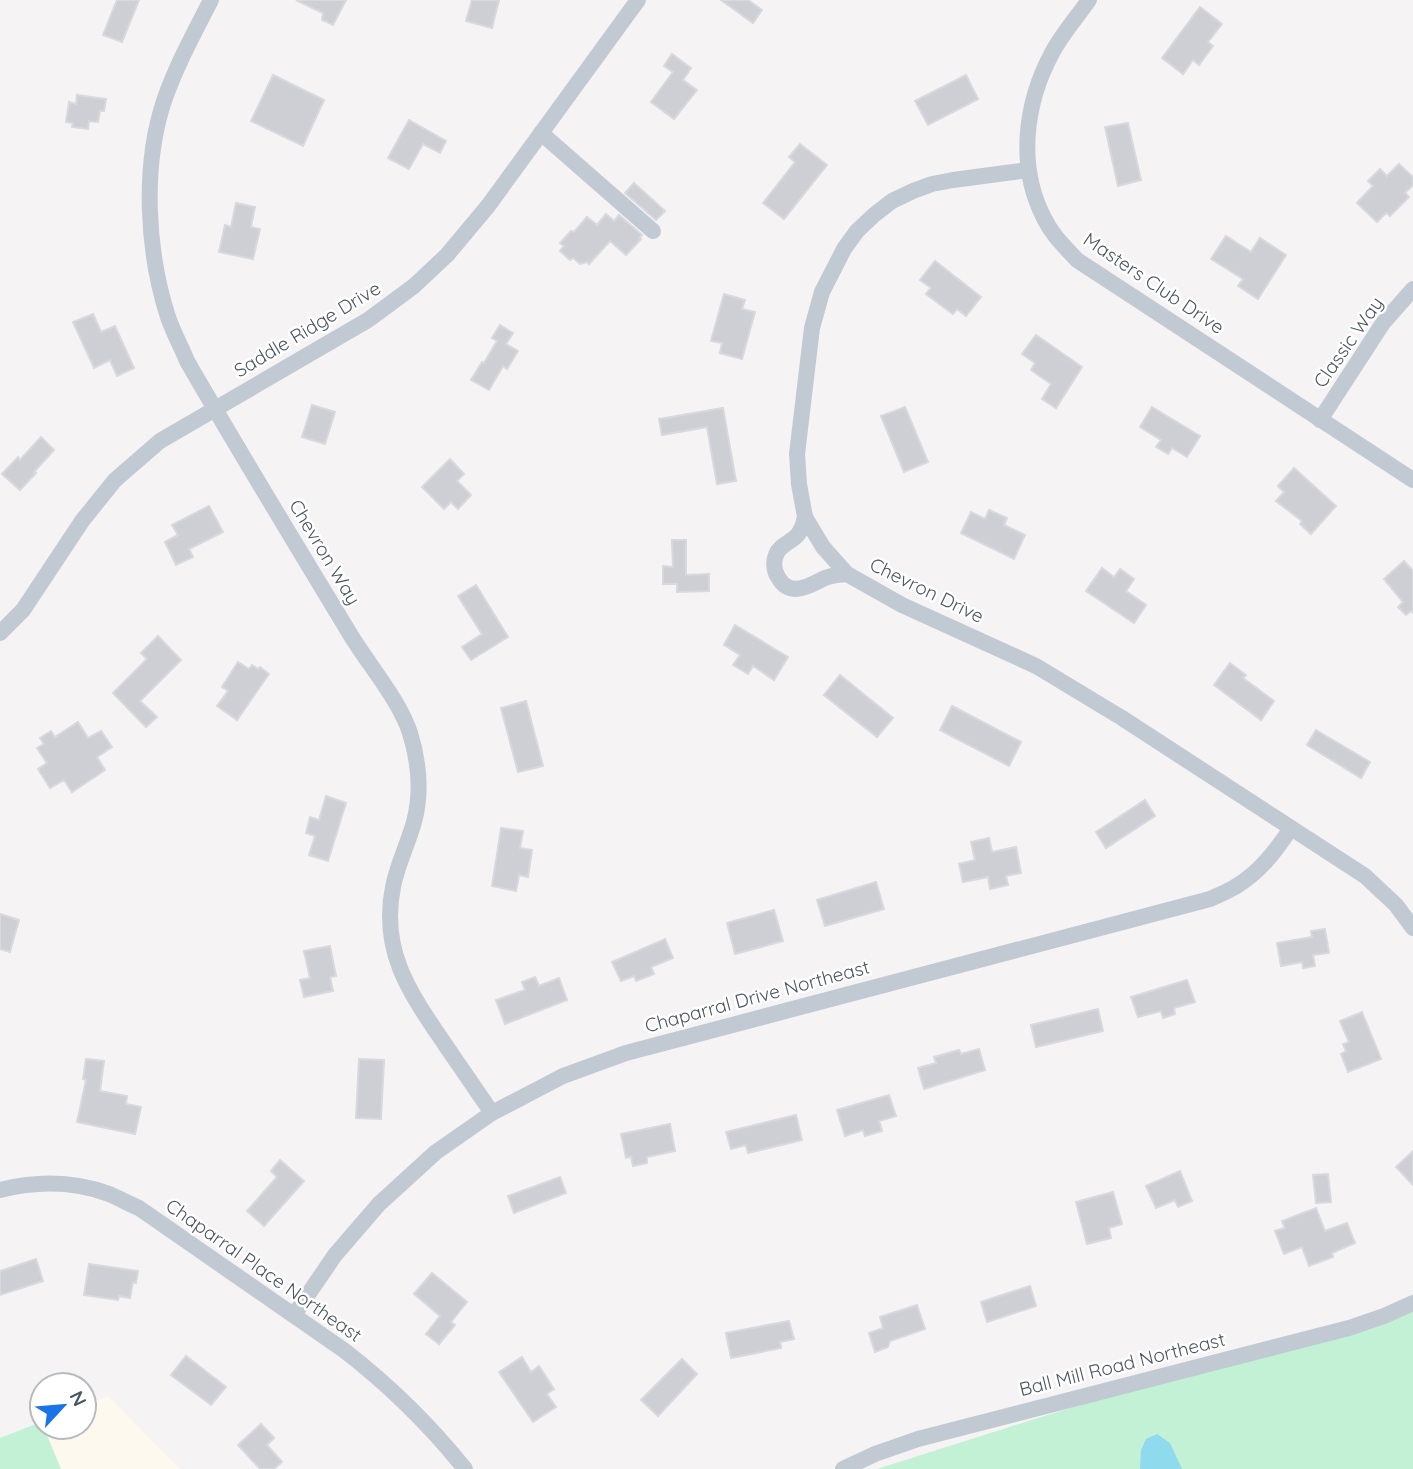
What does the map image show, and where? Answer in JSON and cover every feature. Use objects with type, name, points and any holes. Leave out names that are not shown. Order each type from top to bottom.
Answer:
[{"type":"street","name":"Chevron Way","points":[[211,0],[177,66],[163,104],[154,144],[150,222],[156,272],[168,319],[187,361],[409,730],[418,761],[419,793],[414,821],[392,891],[390,920],[394,950],[402,976],[413,998],[492,1113]]},
{"type":"street","name":"Saddle Ridge Drive","points":[[0,633],[23,610],[82,521],[115,481],[160,441],[368,320],[414,286],[447,256],[488,206],[638,0]]},
{"type":"street","name":"Masters Club Drive","points":[[1089,0],[1053,49],[1040,76],[1030,117],[1027,136],[1028,170],[1044,220],[1060,243],[1077,260],[1413,480]]},
{"type":"street","points":[[541,133],[653,231]]},
{"type":"street","name":"Chevron Drive","points":[[1028,170],[953,180],[913,191],[892,201],[874,215],[857,231],[844,249],[822,292],[812,328],[797,454],[805,517],[823,547],[847,574],[902,605],[1036,666],[1122,718],[1365,876],[1396,905],[1413,928]]},
{"type":"street","name":"Classic Way","points":[[1320,420],[1383,323],[1413,289]]},
{"type":"street","points":[[805,517],[799,533],[782,547],[776,556],[774,568],[779,579],[788,587],[800,589],[828,576],[847,574]]},
{"type":"street","name":"Chaparral Drive Northeast","points":[[294,1315],[335,1255],[379,1204],[436,1152],[492,1113],[563,1076],[626,1052],[1210,899],[1235,887],[1258,870],[1278,849],[1291,828]]},
{"type":"street","name":"Chaparral Place Northeast","points":[[0,1190],[39,1183],[73,1185],[109,1194],[139,1208],[345,1351],[384,1382],[440,1438],[465,1469]]},
{"type":"street","name":"Ball Mill Road Northeast","points":[[844,1469],[875,1454],[919,1439],[1349,1328],[1413,1303]]},
{"type":"shaded area","points":[[108,1396],[180,1469],[0,1469],[0,1442],[28,1430],[28,1441],[98,1441],[98,1400]]},
{"type":"green space","points":[[1413,1304],[1413,1469],[877,1469],[1038,1418]]},
{"type":"green space","points":[[28,1427],[28,1441],[49,1441],[61,1469],[0,1469],[0,1438]]},
{"type":"water","points":[[1157,1434],[1170,1443],[1182,1469],[1140,1469],[1141,1450],[1146,1439]]},
{"type":"building","points":[[117,0],[139,0],[122,42],[103,35]]},
{"type":"building","points":[[296,0],[346,0],[333,25],[322,20],[323,13]]},
{"type":"building","points":[[472,0],[499,0],[492,28],[466,21]]},
{"type":"building","points":[[721,0],[748,0],[762,10],[753,23]]},
{"type":"building","points":[[1200,7],[1222,24],[1208,42],[1213,46],[1199,65],[1193,60],[1183,74],[1162,58]]},
{"type":"building","points":[[672,54],[691,68],[683,80],[697,90],[674,119],[651,102],[673,72],[664,66]]},
{"type":"building","points":[[273,75],[324,100],[303,146],[251,121]]},
{"type":"building","points":[[966,75],[978,99],[928,125],[915,101]]},
{"type":"building","points":[[77,95],[106,99],[98,122],[89,121],[88,129],[72,127],[73,123],[66,122],[69,102],[76,104]]},
{"type":"building","points":[[409,120],[446,141],[440,153],[423,144],[409,169],[388,158]]},
{"type":"building","points":[[1128,123],[1141,180],[1118,186],[1105,127]]},
{"type":"building","points":[[800,144],[827,165],[784,219],[763,203],[795,162],[789,157]]},
{"type":"building","points":[[1399,164],[1413,177],[1413,185],[1405,193],[1409,197],[1390,216],[1386,213],[1377,222],[1357,203],[1373,186],[1368,181],[1380,169],[1387,176]]},
{"type":"building","points":[[634,183],[665,211],[656,220],[625,193]]},
{"type":"building","points":[[236,203],[255,207],[251,227],[260,229],[253,259],[219,252],[225,225],[231,227]]},
{"type":"building","points":[[606,214],[614,221],[619,215],[642,235],[626,255],[610,241],[589,264],[580,264],[573,258],[570,260],[560,251],[564,246],[560,243],[587,217],[597,225]]},
{"type":"building","points":[[1226,236],[1251,252],[1260,238],[1286,255],[1258,299],[1238,286],[1243,279],[1211,259]]},
{"type":"building","points":[[935,261],[981,297],[966,316],[957,309],[953,314],[926,294],[931,288],[920,280]]},
{"type":"building","points":[[724,294],[745,300],[742,309],[755,312],[742,359],[720,353],[722,343],[711,341]]},
{"type":"building","points":[[93,314],[101,332],[115,326],[134,368],[117,376],[110,360],[94,368],[73,322]]},
{"type":"building","points":[[500,325],[513,333],[506,344],[518,351],[507,369],[503,366],[489,390],[471,380],[497,341],[492,338]]},
{"type":"building","points":[[1036,335],[1082,367],[1056,408],[1042,399],[1051,384],[1031,370],[1035,363],[1022,354]]},
{"type":"building","points":[[312,405],[335,412],[325,444],[302,437]]},
{"type":"building","points":[[905,407],[928,462],[904,472],[881,416]]},
{"type":"building","points":[[1152,407],[1200,436],[1187,457],[1172,448],[1168,454],[1156,447],[1161,440],[1140,427]]},
{"type":"building","points":[[723,408],[736,481],[717,484],[707,427],[662,435],[659,419]]},
{"type":"building","points":[[41,437],[54,450],[20,490],[2,474],[18,457],[20,460]]},
{"type":"building","points":[[450,459],[464,474],[457,481],[471,495],[458,509],[451,502],[444,509],[422,487]]},
{"type":"building","points":[[1294,468],[1336,506],[1311,534],[1300,524],[1302,521],[1276,501],[1284,492],[1278,486]]},
{"type":"building","points":[[209,506],[223,532],[189,549],[193,557],[176,565],[165,542],[178,535],[172,525]]},
{"type":"building","points":[[989,510],[1007,518],[1004,525],[1025,535],[1014,559],[961,533],[971,512],[985,519]]},
{"type":"building","points":[[672,540],[686,540],[686,575],[709,574],[709,591],[677,592],[677,584],[663,584],[663,566],[673,567]]},
{"type":"building","points":[[1404,561],[1413,571],[1413,613],[1411,611],[1406,615],[1398,607],[1403,602],[1384,579]]},
{"type":"building","points":[[1102,568],[1114,577],[1120,569],[1134,579],[1126,591],[1146,605],[1134,623],[1086,591]]},
{"type":"building","points":[[476,585],[508,637],[471,660],[462,647],[482,634],[458,596]]},
{"type":"building","points":[[735,625],[788,657],[774,680],[753,666],[748,674],[733,665],[740,655],[724,645]]},
{"type":"building","points":[[158,636],[181,660],[140,701],[157,717],[146,727],[113,693],[147,659],[141,653]]},
{"type":"building","points":[[238,662],[249,669],[252,665],[258,669],[260,667],[269,674],[237,720],[217,706],[228,691],[222,687]]},
{"type":"building","points":[[1230,663],[1246,675],[1243,678],[1274,701],[1261,720],[1214,685]]},
{"type":"building","points":[[840,675],[893,718],[877,737],[824,695]]},
{"type":"building","points":[[526,701],[543,766],[518,772],[501,708]]},
{"type":"building","points":[[952,706],[1021,742],[1009,766],[940,730]]},
{"type":"building","points":[[78,722],[88,738],[101,731],[112,747],[97,757],[105,770],[72,792],[64,780],[50,788],[38,769],[47,763],[37,748],[44,744],[40,738],[51,731],[55,737]]},
{"type":"building","points":[[1316,730],[1370,762],[1361,778],[1307,745]]},
{"type":"building","points":[[326,796],[346,803],[328,861],[309,855],[315,836],[306,833],[310,817],[319,820]]},
{"type":"building","points":[[1145,800],[1155,816],[1106,848],[1096,832]]},
{"type":"building","points":[[501,828],[523,831],[520,848],[532,850],[528,877],[519,875],[516,891],[492,886]]},
{"type":"building","points":[[989,838],[992,852],[1016,847],[1021,873],[1006,876],[1008,885],[990,889],[988,877],[963,882],[959,864],[975,860],[971,842]]},
{"type":"building","points":[[876,882],[884,909],[825,926],[817,900]]},
{"type":"building","points":[[774,910],[783,941],[735,954],[727,923]]},
{"type":"building","points":[[0,914],[19,920],[10,952],[0,949]]},
{"type":"building","points":[[1325,929],[1329,953],[1313,955],[1315,966],[1303,968],[1302,962],[1281,966],[1277,943],[1312,937],[1311,931]]},
{"type":"building","points":[[665,939],[673,958],[651,967],[654,974],[636,981],[634,976],[621,981],[612,962]]},
{"type":"building","points":[[330,946],[336,976],[330,977],[333,991],[304,997],[300,980],[310,978],[304,951]]},
{"type":"building","points":[[535,977],[539,986],[559,978],[567,1000],[505,1024],[496,1000],[525,990],[522,982]]},
{"type":"building","points":[[1187,980],[1195,1002],[1174,1008],[1175,1014],[1163,1018],[1161,1011],[1138,1017],[1131,997]]},
{"type":"building","points":[[1098,1009],[1103,1031],[1036,1047],[1031,1025]]},
{"type":"building","points":[[1362,1012],[1381,1059],[1348,1072],[1341,1054],[1346,1051],[1343,1044],[1349,1042],[1340,1021]]},
{"type":"building","points":[[979,1049],[985,1070],[924,1089],[918,1068],[936,1063],[934,1057],[959,1050],[961,1054]]},
{"type":"building","points":[[86,1059],[104,1061],[100,1091],[127,1096],[126,1104],[141,1107],[135,1134],[77,1122],[86,1080],[83,1079]]},
{"type":"building","points":[[359,1059],[384,1060],[381,1119],[356,1118]]},
{"type":"building","points":[[889,1095],[896,1116],[879,1121],[882,1131],[865,1136],[863,1130],[845,1136],[837,1110]]},
{"type":"building","points":[[796,1115],[802,1140],[748,1153],[746,1145],[731,1149],[726,1132]]},
{"type":"building","points":[[670,1124],[675,1151],[647,1157],[647,1163],[633,1166],[631,1156],[626,1158],[621,1134]]},
{"type":"building","points":[[1413,1151],[1413,1185],[1396,1167]]},
{"type":"building","points":[[280,1160],[304,1181],[264,1226],[247,1211],[277,1177],[271,1171]]},
{"type":"building","points":[[1180,1171],[1192,1201],[1178,1207],[1175,1200],[1156,1208],[1146,1186]]},
{"type":"building","points":[[1328,1174],[1331,1202],[1316,1203],[1313,1175]]},
{"type":"building","points":[[560,1177],[566,1193],[514,1213],[508,1196]]},
{"type":"building","points":[[1113,1192],[1122,1224],[1109,1228],[1111,1238],[1087,1244],[1076,1202]]},
{"type":"building","points":[[1316,1208],[1325,1231],[1347,1223],[1355,1243],[1332,1253],[1333,1257],[1309,1266],[1302,1247],[1284,1254],[1275,1231],[1285,1228],[1282,1221]]},
{"type":"building","points":[[36,1259],[43,1281],[0,1295],[0,1271]]},
{"type":"building","points":[[89,1264],[138,1271],[130,1298],[119,1296],[118,1300],[84,1295]]},
{"type":"building","points":[[432,1273],[467,1302],[451,1322],[455,1325],[439,1344],[426,1334],[440,1316],[414,1294]]},
{"type":"building","points":[[1030,1286],[1036,1306],[987,1322],[981,1302]]},
{"type":"building","points":[[917,1305],[925,1329],[890,1341],[888,1347],[875,1352],[869,1333],[883,1328],[880,1317]]},
{"type":"building","points":[[789,1321],[794,1339],[780,1342],[781,1348],[731,1358],[726,1333]]},
{"type":"building","points":[[186,1356],[226,1387],[211,1405],[171,1375]]},
{"type":"building","points":[[522,1357],[531,1372],[539,1366],[554,1389],[547,1394],[556,1407],[533,1422],[499,1372]]},
{"type":"building","points":[[682,1359],[697,1374],[658,1416],[641,1400]]},
{"type":"building","points":[[261,1424],[274,1438],[267,1445],[282,1462],[274,1469],[260,1469],[238,1445]]}]
